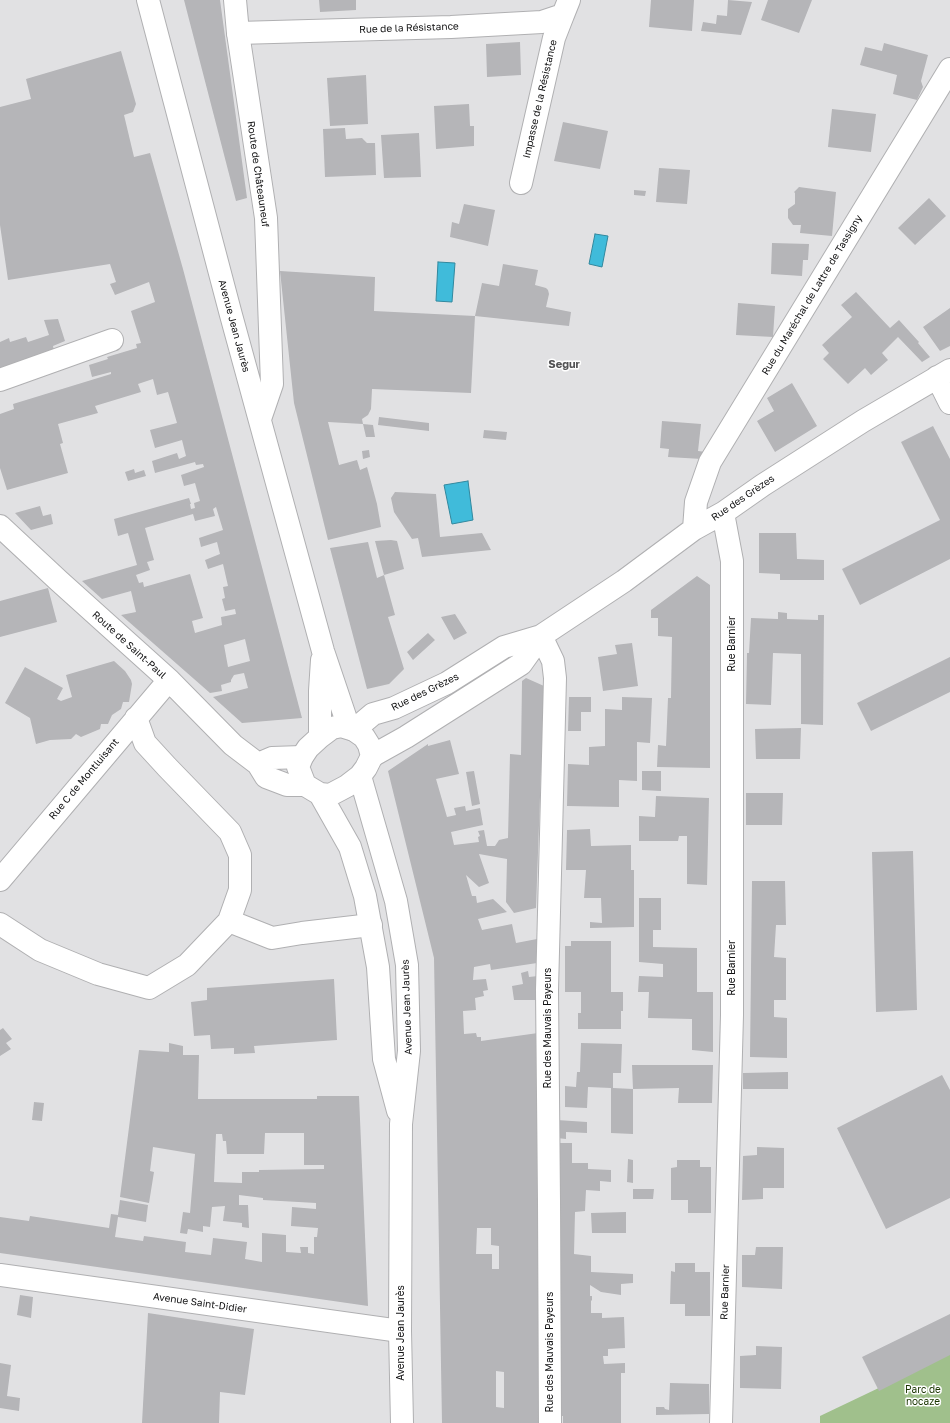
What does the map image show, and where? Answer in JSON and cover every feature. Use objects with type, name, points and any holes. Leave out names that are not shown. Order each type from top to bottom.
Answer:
[{"type":"street","name":"Avenue Jean Jaurès","points":[[148,0],[231,315],[323,651],[351,729]]},
{"type":"street","name":"Route de Châteauneuf","points":[[235,0],[238,33],[266,218],[272,384],[260,419]]},
{"type":"street","name":"Rue de la Résistance","points":[[238,33],[451,27],[542,22],[566,7]]},
{"type":"street","name":"Impasse de la Résistance","points":[[521,183],[554,38],[566,7]]},
{"type":"street","name":"Rue du Maréchal de Lattre de Tassigny","points":[[694,529],[696,502],[710,462],[950,69]]},
{"type":"street","points":[[0,380],[112,340]]},
{"type":"street","name":"Rue des Grèzes","points":[[351,729],[373,714],[394,708],[447,683],[504,647],[542,636],[624,581],[694,529],[723,513],[862,420],[943,374]]},
{"type":"street","points":[[943,374],[950,403]]},
{"type":"street","name":"Rue Barnier","points":[[721,1423],[732,1015],[732,561],[723,513]]},
{"type":"street","name":"Route de Saint-Paul","points":[[0,526],[58,582],[169,680],[233,745],[258,764],[266,777],[287,785],[312,789]]},
{"type":"street","name":"Rue des Grèzes","points":[[372,756],[406,737],[521,664],[542,636]]},
{"type":"street","name":"Rue des Mauvais Payeurs","points":[[542,636],[553,661],[555,678],[547,990],[550,1201],[550,1423]]},
{"type":"street","name":"Avenue Jean Jaurès","points":[[320,737],[320,691],[323,651]]},
{"type":"street","name":"Rue C de Montluisant","points":[[0,880],[169,680]]},
{"type":"street","points":[[4,926],[40,950],[91,971],[149,988],[187,965],[229,921],[240,890],[240,856],[230,832],[145,743],[136,718]]},
{"type":"street","points":[[341,726],[351,729],[364,737],[369,745],[372,756],[366,768],[360,776],[347,786],[330,795],[312,789],[298,767],[302,757],[308,748],[332,728],[341,726]]},
{"type":"street","points":[[258,764],[272,758],[302,757]]},
{"type":"street","name":"Avenue Jean Jaurès","points":[[360,776],[396,901],[407,965],[409,1051],[402,1124],[400,1332],[402,1423]]},
{"type":"street","name":"Avenue Jean Jaurès","points":[[312,789],[350,847],[365,896],[378,967],[384,1059],[402,1124]]},
{"type":"street","points":[[229,921],[272,938],[302,933],[371,926]]},
{"type":"street","name":"Avenue Saint-Didier","points":[[0,1275],[400,1332]]},
{"type":"green space","name":"Parc de nocaze","points":[[950,1354],[950,1423],[820,1423],[820,1416]]},
{"type":"water","points":[[595,234],[608,236],[602,267],[589,264]]},
{"type":"water","points":[[438,262],[455,263],[452,302],[436,301]]},
{"type":"water","points":[[468,481],[473,520],[452,524],[444,485]]},
{"type":"building","points":[[184,0],[220,0],[247,198],[236,201]]},
{"type":"building","points":[[319,0],[356,0],[356,10],[320,12]]},
{"type":"building","points":[[651,0],[694,0],[692,31],[649,27]]},
{"type":"building","points":[[728,0],[752,2],[741,35],[701,31],[703,22],[716,24],[717,15],[727,16]]},
{"type":"building","points":[[768,0],[812,0],[799,33],[761,20]]},
{"type":"building","points":[[520,42],[521,75],[487,77],[486,44]]},
{"type":"building","points":[[884,43],[928,55],[921,81],[923,87],[917,100],[893,94],[897,75],[860,65],[865,47],[882,51]]},
{"type":"building","points":[[121,51],[136,104],[133,112],[124,115],[134,157],[150,153],[183,269],[302,718],[242,723],[213,697],[248,688],[244,673],[234,675],[231,682],[221,685],[222,691],[210,693],[121,615],[136,612],[131,591],[102,599],[82,581],[137,565],[128,533],[118,536],[114,519],[189,498],[191,509],[195,508],[194,503],[200,501],[195,483],[184,486],[181,475],[204,467],[203,464],[196,465],[195,462],[155,473],[152,461],[177,453],[179,459],[186,456],[182,440],[155,448],[150,430],[177,423],[168,392],[157,395],[153,379],[138,384],[141,392],[95,406],[98,413],[58,424],[63,443],[60,444],[68,473],[7,490],[0,468],[0,414],[14,409],[13,404],[111,374],[111,372],[92,377],[89,365],[108,359],[107,357],[137,348],[136,344],[141,343],[131,311],[155,302],[149,282],[115,295],[110,284],[116,282],[110,264],[8,280],[0,225],[0,107],[31,99],[26,79]],"holes":[[[216,507],[223,530],[199,538],[201,547],[217,542],[220,554],[205,560],[208,569],[223,564],[228,586],[223,587],[225,598],[222,599],[225,611],[235,609],[236,614],[221,617],[222,625],[195,633],[192,621],[203,618],[190,574],[144,587],[143,582],[139,583],[136,575],[150,570],[147,562],[154,560],[145,528],[193,514],[195,521],[215,516],[213,509]],[[245,639],[250,661],[228,667],[224,645]]]},
{"type":"building","points":[[366,75],[368,124],[330,126],[327,78]]},
{"type":"building","points":[[469,104],[470,126],[474,126],[474,146],[436,149],[434,106]]},
{"type":"building","points":[[832,109],[876,114],[871,152],[828,147]]},
{"type":"building","points":[[563,122],[608,131],[600,169],[554,161]]},
{"type":"building","points":[[345,128],[346,139],[362,138],[367,143],[375,143],[376,175],[325,177],[323,129]]},
{"type":"building","points":[[419,133],[421,177],[384,178],[381,135]]},
{"type":"building","points":[[659,168],[690,170],[687,204],[656,202]]},
{"type":"building","points":[[799,187],[836,192],[832,236],[800,233],[801,225],[793,225],[788,218],[788,209],[795,204],[794,192]]},
{"type":"building","points":[[634,190],[646,191],[645,196],[634,195]]},
{"type":"building","points":[[929,198],[946,216],[915,245],[898,228]]},
{"type":"building","points":[[464,204],[495,210],[488,246],[450,237],[452,222],[459,224]]},
{"type":"building","points":[[772,243],[809,244],[808,260],[803,260],[802,276],[771,274]]},
{"type":"building","points":[[503,264],[538,270],[535,285],[548,290],[549,294],[546,307],[571,312],[569,326],[475,316],[482,283],[499,286]]},
{"type":"building","points":[[280,271],[375,277],[374,311],[475,316],[471,393],[372,389],[371,409],[368,415],[362,419],[363,424],[328,422],[339,465],[357,460],[360,470],[367,467],[377,504],[381,527],[328,540],[294,403]]},
{"type":"building","points":[[856,292],[890,328],[899,320],[919,342],[918,343],[930,357],[922,362],[898,337],[882,353],[888,360],[871,375],[865,368],[848,384],[823,359],[829,353],[822,345],[852,317],[841,305]]},
{"type":"building","points":[[738,303],[775,306],[773,337],[736,335]]},
{"type":"building","points":[[950,308],[950,346],[940,351],[923,327]]},
{"type":"building","points":[[58,319],[65,341],[53,346],[54,351],[0,370],[0,342],[9,338],[10,342],[26,337],[28,342],[49,335],[44,320]]},
{"type":"building","points":[[792,383],[817,426],[775,452],[757,421],[774,411],[767,398]]},
{"type":"building","points":[[379,417],[429,423],[429,431],[378,425]]},
{"type":"building","points":[[662,421],[701,424],[698,451],[706,452],[702,459],[668,457],[669,449],[660,448]]},
{"type":"building","points":[[363,424],[373,425],[375,437],[366,437]]},
{"type":"building","points":[[933,426],[950,459],[950,559],[860,605],[842,569],[940,520],[901,442]]},
{"type":"building","points":[[484,430],[507,432],[506,440],[483,438]]},
{"type":"building","points":[[369,450],[370,457],[363,459],[362,451]]},
{"type":"building","points":[[134,469],[135,473],[144,470],[146,476],[128,481],[125,472]]},
{"type":"building","points":[[395,492],[436,494],[440,537],[482,533],[491,550],[422,557],[418,538],[412,539],[394,512],[391,498]]},
{"type":"building","points":[[40,506],[43,516],[51,514],[53,524],[31,530],[15,513]]},
{"type":"building","points":[[759,533],[796,533],[797,559],[824,560],[824,580],[780,580],[780,574],[759,573]]},
{"type":"building","points":[[375,541],[397,541],[404,569],[384,575]]},
{"type":"building","points":[[368,542],[377,578],[384,575],[395,615],[388,617],[404,669],[389,684],[367,689],[330,548]]},
{"type":"building","points":[[697,576],[710,585],[710,768],[657,767],[658,745],[666,746],[668,698],[671,698],[672,637],[658,636],[658,618],[651,618],[651,610]]},
{"type":"building","points":[[48,588],[57,622],[0,637],[0,601]]},
{"type":"building","points":[[778,612],[787,613],[787,619],[818,620],[818,615],[824,615],[823,725],[801,724],[801,654],[773,653],[771,705],[746,704],[747,653],[749,653],[751,618],[778,619]]},
{"type":"building","points":[[455,614],[467,633],[454,640],[441,617]]},
{"type":"building","points":[[428,633],[435,640],[413,660],[407,652]]},
{"type":"building","points":[[632,643],[638,686],[603,691],[598,657],[617,654],[615,645]]},
{"type":"building","points":[[950,657],[950,692],[871,731],[857,703]]},
{"type":"building","points":[[114,661],[125,671],[131,680],[132,684],[129,702],[123,702],[121,709],[112,715],[108,724],[101,724],[100,729],[81,737],[76,734],[71,739],[50,740],[36,744],[30,718],[5,703],[25,667],[63,688],[57,699],[61,701],[72,697],[66,675]]},
{"type":"building","points":[[526,678],[544,686],[536,908],[514,913],[506,902],[507,859],[479,854],[489,883],[479,887],[466,875],[472,896],[476,896],[477,903],[493,899],[507,912],[478,919],[482,930],[512,924],[516,943],[537,939],[537,963],[491,970],[490,964],[474,967],[473,980],[486,979],[488,990],[483,991],[484,996],[475,998],[476,1010],[463,1011],[464,1034],[476,1033],[477,1037],[481,1037],[481,1041],[538,1033],[538,1423],[442,1423],[434,958],[388,771],[428,744],[428,746],[450,740],[459,774],[436,779],[447,817],[456,815],[454,808],[465,806],[466,811],[480,808],[483,825],[451,832],[454,845],[479,842],[478,837],[480,836],[478,831],[484,830],[487,846],[495,846],[499,840],[508,838],[510,754],[521,755],[522,681]],"holes":[[[477,1228],[491,1228],[491,1245],[499,1246],[499,1269],[492,1269],[492,1254],[476,1254]],[[496,1371],[504,1372],[504,1408],[496,1407]]]},
{"type":"building","points":[[569,697],[591,697],[591,712],[581,712],[581,731],[568,731]]},
{"type":"building","points":[[622,697],[652,698],[650,743],[637,742],[637,781],[619,780],[619,807],[567,806],[568,764],[589,765],[589,747],[605,746],[605,709],[622,710]]},
{"type":"building","points":[[801,728],[800,759],[756,759],[755,729]]},
{"type":"building","points":[[474,771],[480,804],[472,806],[466,772]]},
{"type":"building","points":[[642,771],[661,771],[661,791],[642,790]]},
{"type":"building","points":[[746,793],[783,793],[782,825],[746,825]]},
{"type":"building","points":[[656,796],[709,798],[707,885],[687,884],[687,836],[679,836],[678,841],[639,841],[639,816],[655,817]]},
{"type":"building","points":[[590,829],[591,846],[631,845],[631,870],[634,870],[634,927],[590,928],[590,922],[602,923],[601,898],[584,898],[586,870],[566,870],[567,830]]},
{"type":"building","points":[[913,851],[917,1010],[876,1012],[872,852]]},
{"type":"building","points":[[752,881],[785,881],[786,925],[776,925],[774,957],[786,958],[786,1000],[774,1000],[774,1017],[787,1018],[787,1058],[750,1057]]},
{"type":"building","points":[[639,898],[661,898],[661,930],[653,930],[653,947],[697,948],[697,992],[713,992],[713,1052],[692,1050],[692,1019],[648,1018],[649,992],[638,992],[639,976],[663,977],[663,964],[639,962]]},
{"type":"building","points":[[571,941],[611,941],[611,992],[623,992],[621,1029],[578,1029],[578,1013],[581,1013],[581,992],[565,992],[565,946],[571,946]]},
{"type":"building","points":[[528,971],[529,977],[538,976],[538,1000],[514,1000],[512,986],[523,984],[521,973]]},
{"type":"building","points":[[334,979],[337,1040],[254,1046],[255,1053],[234,1054],[234,1048],[211,1049],[210,1035],[194,1036],[191,1002],[207,1000],[207,988]]},
{"type":"building","points":[[3,1028],[12,1039],[6,1043],[11,1049],[0,1056],[0,1030]]},
{"type":"building","points":[[169,1043],[183,1046],[183,1055],[199,1055],[198,1099],[317,1099],[317,1096],[359,1096],[368,1306],[0,1253],[0,1217],[29,1221],[30,1216],[109,1228],[111,1214],[118,1215],[120,1200],[148,1205],[146,1222],[118,1217],[115,1237],[143,1241],[144,1236],[186,1242],[185,1252],[211,1255],[213,1238],[247,1242],[245,1259],[262,1262],[262,1233],[286,1235],[286,1252],[301,1253],[300,1247],[308,1247],[308,1253],[314,1254],[314,1237],[317,1237],[318,1228],[291,1226],[292,1207],[316,1209],[316,1203],[263,1200],[263,1198],[239,1195],[239,1205],[248,1205],[249,1228],[242,1227],[242,1223],[223,1221],[225,1206],[212,1207],[210,1227],[203,1226],[203,1232],[188,1229],[187,1234],[180,1233],[183,1212],[190,1213],[195,1154],[153,1147],[150,1171],[154,1172],[149,1203],[120,1197],[139,1050],[169,1052]],"holes":[[[265,1133],[304,1133],[304,1165],[324,1165],[324,1169],[259,1170],[259,1172],[242,1172],[242,1183],[214,1182],[216,1134],[222,1134],[223,1141],[226,1141],[227,1154],[264,1154]]]},
{"type":"building","points":[[581,1043],[622,1044],[621,1073],[613,1073],[613,1088],[633,1089],[633,1134],[611,1133],[611,1088],[588,1087],[587,1108],[565,1107],[565,1086],[576,1087],[577,1072],[580,1072]]},
{"type":"building","points":[[632,1065],[713,1065],[712,1103],[678,1103],[679,1088],[633,1089]]},
{"type":"building","points":[[788,1072],[788,1089],[743,1089],[743,1073]]},
{"type":"building","points":[[942,1075],[950,1090],[950,1198],[886,1229],[837,1128]]},
{"type":"building","points":[[34,1102],[44,1103],[42,1121],[32,1120]]},
{"type":"building","points":[[557,1120],[587,1122],[587,1133],[566,1132],[566,1139],[557,1138]]},
{"type":"building","points":[[557,1143],[572,1143],[572,1163],[588,1163],[588,1169],[611,1170],[611,1182],[600,1181],[600,1191],[586,1190],[585,1211],[575,1212],[574,1254],[591,1256],[591,1272],[633,1274],[633,1283],[621,1284],[621,1295],[601,1292],[590,1285],[590,1296],[592,1296],[591,1313],[602,1313],[602,1318],[624,1317],[625,1348],[608,1349],[608,1356],[603,1356],[604,1364],[625,1363],[625,1373],[621,1373],[621,1423],[563,1423],[563,1416],[557,1416]]},
{"type":"building","points":[[757,1147],[784,1148],[784,1188],[763,1188],[763,1199],[742,1200],[743,1156],[757,1155]]},
{"type":"building","points":[[628,1159],[633,1160],[633,1183],[627,1182]]},
{"type":"building","points":[[677,1160],[700,1160],[700,1167],[711,1167],[711,1213],[688,1213],[688,1200],[671,1200],[671,1168],[677,1167]]},
{"type":"building","points":[[633,1189],[654,1189],[653,1199],[633,1199]]},
{"type":"building","points":[[626,1212],[626,1233],[592,1233],[591,1213]]},
{"type":"building","points":[[756,1247],[783,1247],[782,1289],[742,1287],[742,1255],[755,1255]]},
{"type":"building","points":[[675,1263],[695,1263],[695,1272],[710,1272],[710,1316],[685,1316],[685,1304],[670,1304],[671,1271],[675,1272]]},
{"type":"building","points":[[20,1295],[33,1297],[31,1318],[17,1315]]},
{"type":"building","points":[[148,1313],[254,1329],[245,1395],[220,1392],[219,1423],[142,1423]]},
{"type":"building","points":[[950,1314],[950,1355],[879,1391],[862,1357]]},
{"type":"building","points":[[756,1346],[782,1347],[781,1389],[740,1388],[740,1356],[756,1355]]},
{"type":"building","points":[[0,1363],[11,1365],[7,1396],[20,1398],[19,1411],[0,1408]]},
{"type":"building","points":[[670,1383],[709,1384],[709,1414],[656,1415],[656,1407],[664,1407],[665,1409],[669,1410]]},
{"type":"district","name":"Segur","points":[[564,365]]}]
